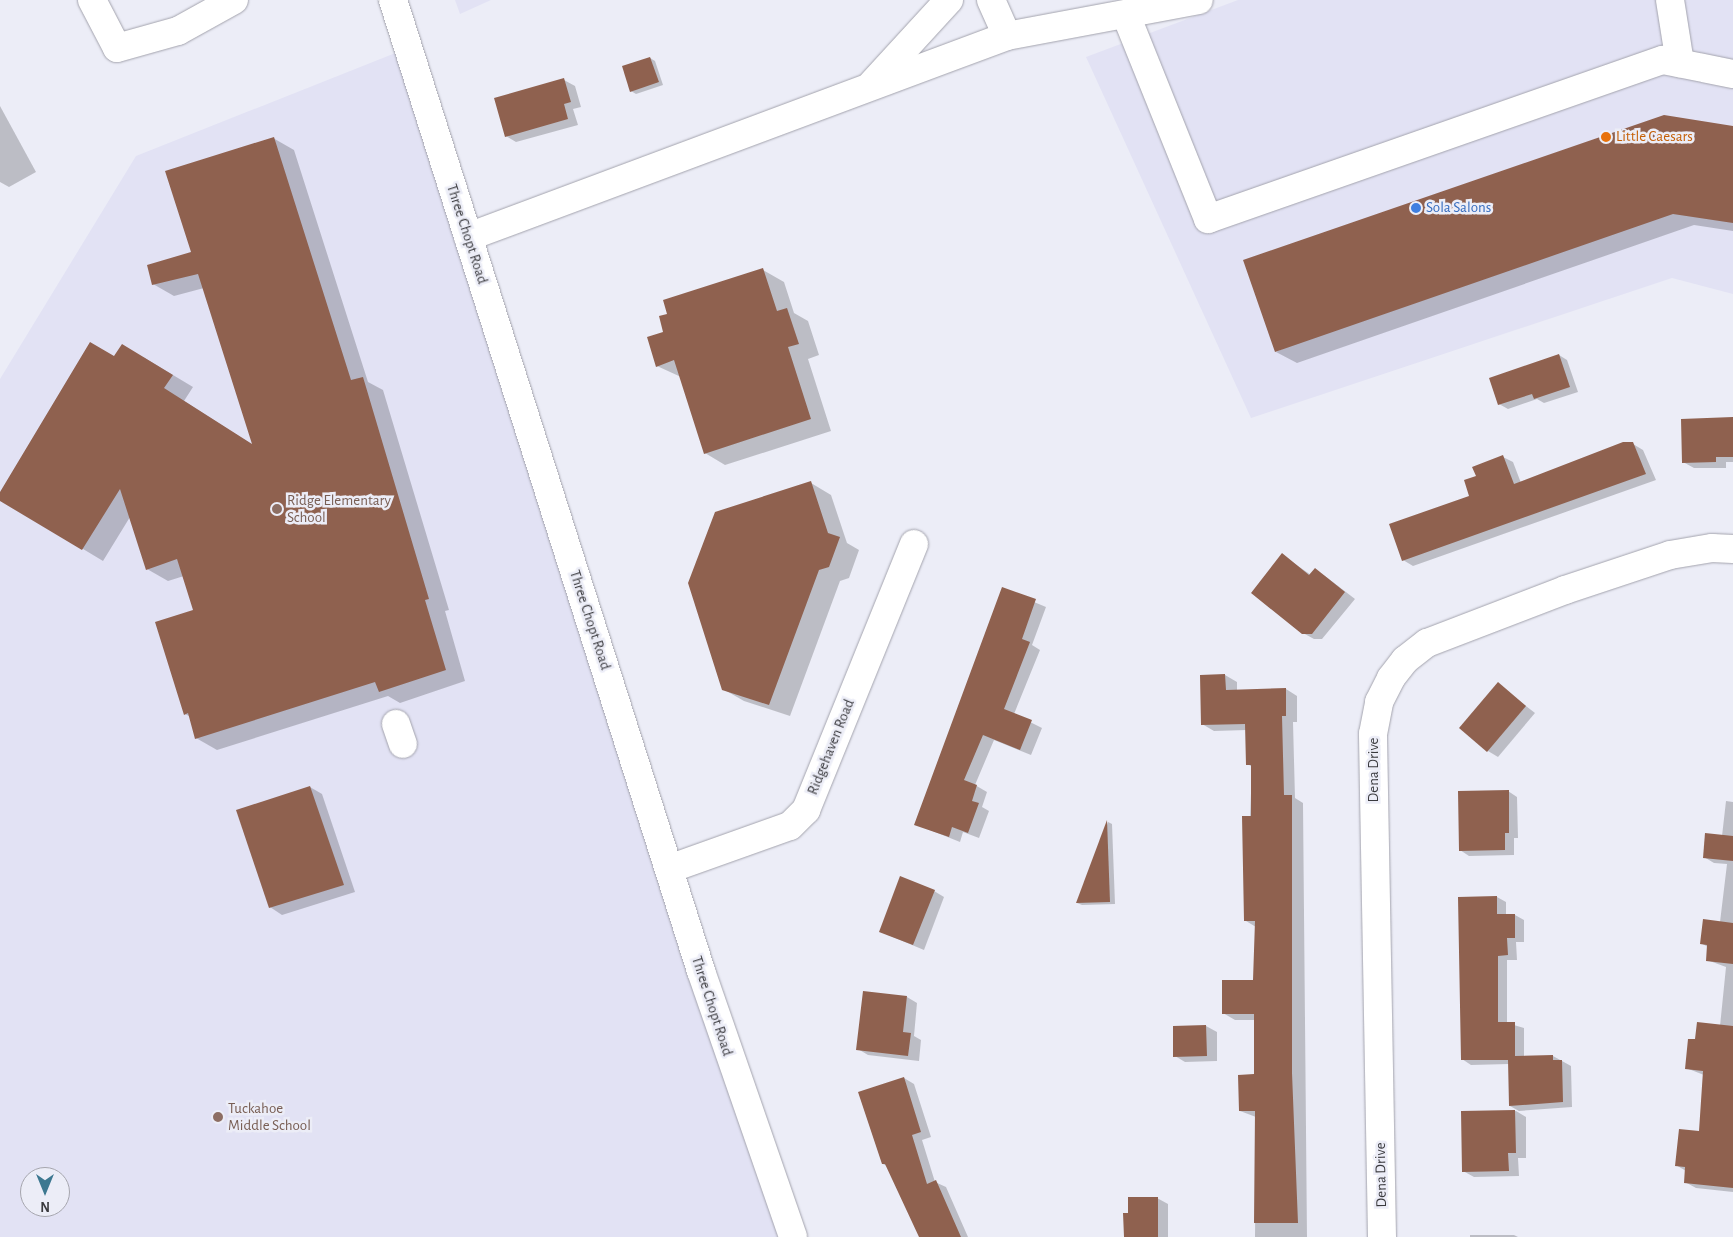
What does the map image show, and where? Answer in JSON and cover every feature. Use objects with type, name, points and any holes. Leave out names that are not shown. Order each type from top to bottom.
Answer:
[{"type":"street","points":[[92,0],[117,48],[178,31],[234,0]]},
{"type":"street","name":"Three Chopt Road","points":[[393,0],[669,869],[753,1128],[793,1237]]},
{"type":"street","points":[[870,86],[949,0]]},
{"type":"street","points":[[991,0],[1007,36]]},
{"type":"street","points":[[468,237],[1007,36],[1199,0]]},
{"type":"street","points":[[1670,0],[1680,63]]},
{"type":"street","points":[[1126,15],[1208,219],[1663,60],[1733,74]]},
{"type":"street","name":"Ridgehaven Road","points":[[669,869],[790,826],[806,810],[914,544]]},
{"type":"street","name":"Dena Drive","points":[[1382,1237],[1373,734],[1379,702],[1390,678],[1405,660],[1427,644],[1556,593],[1670,555],[1712,548],[1733,549]]},
{"type":"shaded area","points":[[455,0],[491,0],[460,14]]},
{"type":"shaded area","points":[[1238,0],[1733,0],[1733,294],[1672,278],[1251,418],[1086,57]]},
{"type":"shaded area","name":"Ridge Elementary School","points":[[408,48],[787,1237],[0,1237],[0,379],[136,156]]},
{"type":"building","points":[[650,57],[659,82],[630,92],[622,66]]},
{"type":"building","points":[[564,78],[571,102],[564,104],[568,119],[505,137],[494,98]]},
{"type":"building","points":[[1664,115],[1733,126],[1733,223],[1673,214],[1275,352],[1243,260]]},
{"type":"building","points":[[274,137],[351,380],[363,377],[429,599],[425,600],[446,670],[379,692],[375,682],[195,739],[188,713],[184,715],[155,622],[193,610],[177,559],[146,570],[120,489],[82,550],[0,501],[0,492],[90,342],[114,356],[122,344],[173,375],[164,388],[252,444],[198,274],[152,285],[147,265],[191,252],[165,171]]},
{"type":"building","points":[[763,268],[777,311],[787,308],[799,344],[788,347],[811,419],[704,454],[674,360],[656,367],[647,337],[663,332],[659,316],[667,314],[663,300]]},
{"type":"building","points":[[1559,354],[1570,387],[1534,399],[1532,394],[1498,405],[1489,378]]},
{"type":"building","points":[[1733,417],[1733,457],[1716,457],[1716,462],[1682,463],[1681,419]]},
{"type":"building","points":[[1623,442],[1633,442],[1646,474],[1402,561],[1389,524],[1469,496],[1464,480],[1476,476],[1472,467],[1503,455],[1514,484]]},
{"type":"building","points":[[811,481],[828,533],[840,537],[829,567],[819,570],[769,705],[722,690],[688,583],[715,512]]},
{"type":"building","points":[[1282,553],[1309,575],[1315,568],[1345,592],[1312,634],[1302,634],[1251,593]]},
{"type":"building","points":[[1002,587],[1036,599],[1022,639],[1030,642],[1004,709],[1032,720],[1020,750],[983,735],[964,780],[977,785],[972,801],[979,803],[968,833],[952,827],[949,837],[914,825]]},
{"type":"building","points":[[1225,674],[1226,690],[1286,688],[1286,716],[1282,716],[1284,795],[1292,795],[1292,1073],[1298,1223],[1254,1223],[1255,1111],[1239,1111],[1238,1075],[1254,1074],[1254,1014],[1222,1014],[1222,980],[1253,980],[1255,921],[1244,921],[1242,816],[1251,816],[1251,765],[1246,765],[1245,724],[1201,725],[1200,675]]},
{"type":"building","points":[[1498,682],[1526,706],[1487,752],[1459,728]]},
{"type":"building","points":[[310,786],[344,885],[269,908],[236,810]]},
{"type":"building","points":[[1509,790],[1509,833],[1505,833],[1505,850],[1459,851],[1458,791]]},
{"type":"building","points":[[1107,820],[1110,902],[1076,903]]},
{"type":"building","points":[[1705,833],[1733,836],[1733,861],[1703,858]]},
{"type":"building","points":[[900,876],[935,890],[913,945],[879,932]]},
{"type":"building","points":[[1497,896],[1497,914],[1515,914],[1515,938],[1507,938],[1508,955],[1498,956],[1498,1022],[1515,1022],[1515,1056],[1553,1055],[1553,1060],[1562,1060],[1563,1102],[1509,1106],[1508,1060],[1461,1060],[1458,897]]},
{"type":"building","points":[[1703,919],[1733,923],[1733,964],[1706,961],[1707,945],[1700,944]]},
{"type":"building","points":[[863,991],[907,996],[903,1032],[911,1033],[908,1056],[856,1050]]},
{"type":"building","points":[[1697,1022],[1733,1026],[1733,1188],[1684,1183],[1685,1167],[1675,1166],[1679,1129],[1699,1131],[1703,1071],[1685,1069],[1688,1039],[1695,1039]]},
{"type":"building","points":[[1206,1025],[1207,1056],[1173,1057],[1173,1026]]},
{"type":"building","points":[[904,1077],[921,1132],[912,1135],[927,1184],[936,1180],[961,1237],[919,1237],[885,1164],[882,1164],[858,1092]]},
{"type":"building","points":[[1515,1110],[1516,1153],[1508,1153],[1509,1171],[1462,1172],[1461,1111]]},
{"type":"building","points":[[1128,1197],[1158,1197],[1158,1237],[1124,1237],[1123,1213],[1128,1213]]},
{"type":"place","name":"Little Caesars","points":[[1606,137]]},
{"type":"place","name":"Sola Salons","points":[[1416,208]]},
{"type":"place","name":"Ridge Elementary School","points":[[277,509]]},
{"type":"place","name":"Tuckahoe Middle School","points":[[218,1117]]}]
